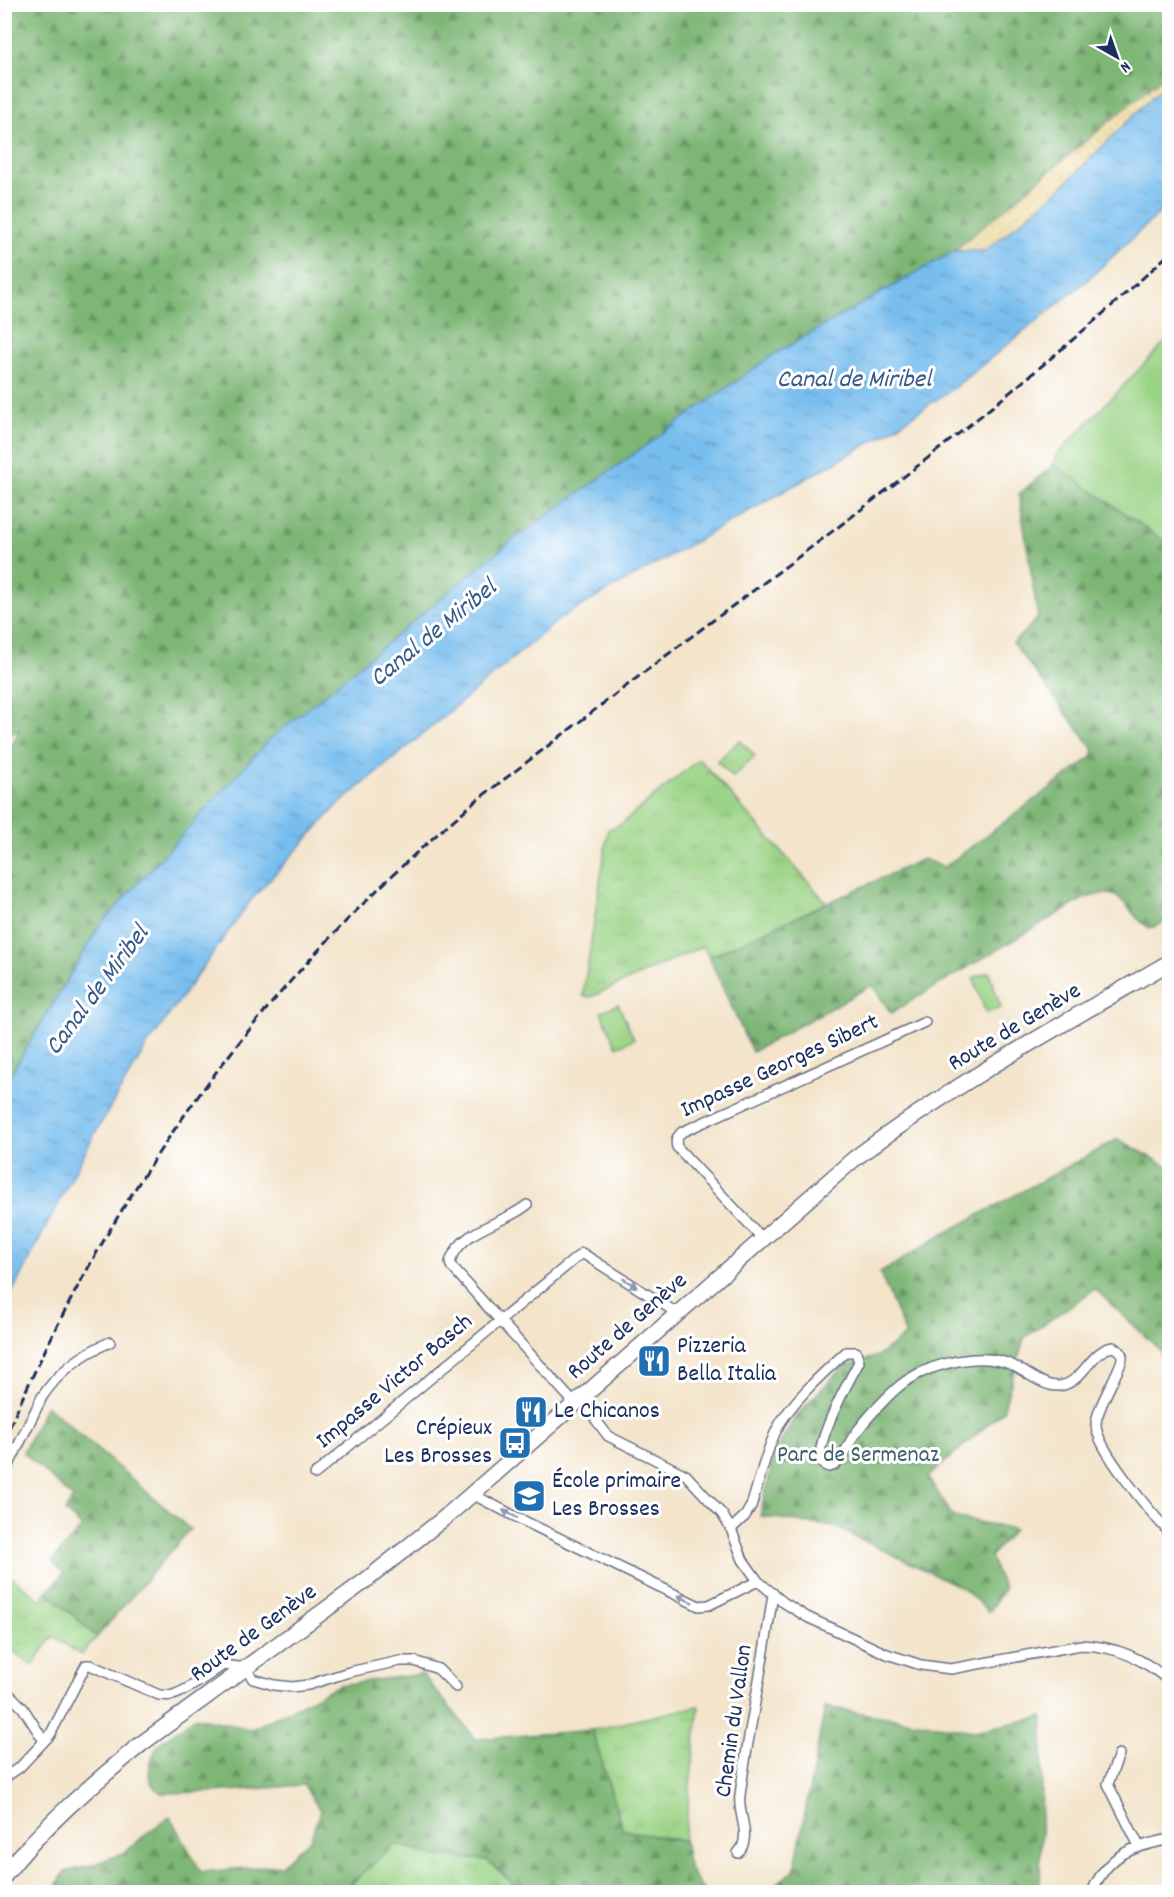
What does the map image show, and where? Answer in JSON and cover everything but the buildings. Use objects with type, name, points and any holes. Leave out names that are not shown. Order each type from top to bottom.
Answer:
[{"type":"main road","name":"Route de Genève","points":[[4,1876],[60,1814],[141,1744],[365,1581],[448,1515],[824,1184],[886,1135],[1036,1040],[1170,962]]},
{"type":"street","name":"Impasse Georges Sibert","points":[[762,1238],[677,1147],[678,1137],[682,1132],[925,1022]]},
{"type":"street","points":[[527,1205],[463,1241],[453,1254],[451,1266],[500,1320],[580,1399],[608,1436],[686,1475],[722,1514],[731,1529],[743,1560],[758,1581],[773,1593],[807,1617],[887,1654],[921,1665],[951,1669],[1081,1645],[1098,1645],[1140,1659],[1170,1682]]},
{"type":"street","name":"Impasse Victor Basch","points":[[315,1473],[582,1253],[677,1313]]},
{"type":"street","points":[[4,1475],[49,1386],[71,1364],[110,1341]]},
{"type":"street","points":[[731,1529],[745,1516],[751,1506],[776,1431],[796,1403],[846,1352],[856,1352],[859,1362],[833,1414],[819,1450],[819,1459],[827,1467],[834,1466],[854,1437],[897,1388],[907,1380],[934,1367],[950,1362],[984,1359],[1011,1364],[1046,1384],[1062,1386],[1080,1375],[1100,1352],[1113,1347],[1119,1349],[1122,1355],[1121,1362],[1103,1398],[1097,1416],[1098,1436],[1139,1499],[1170,1533]]},
{"type":"street","points":[[472,1494],[699,1606],[709,1605],[758,1581]]},
{"type":"street","name":"Chemin du Vallon","points":[[738,1853],[743,1847],[745,1836],[739,1798],[773,1593]]},
{"type":"street","points":[[4,1778],[20,1767],[50,1735],[86,1665],[159,1695],[172,1696],[224,1665],[245,1668],[253,1679],[292,1687],[308,1685],[349,1672],[390,1663],[414,1661],[438,1669],[456,1687]]},
{"type":"street","points":[[4,1689],[22,1708],[44,1741]]},
{"type":"street","points":[[1119,1754],[1108,1784],[1139,1846]]},
{"type":"street","points":[[1092,1893],[1106,1867],[1126,1851],[1170,1839]]},
{"type":"green space","points":[[5,5],[1169,5],[1169,72],[954,251],[773,355],[100,925],[5,1084],[4,763],[19,730],[5,736]]},
{"type":"green space","points":[[1169,338],[1169,544],[1054,464],[1055,457]]},
{"type":"green space","points":[[1054,464],[1169,544],[1169,919],[1149,928],[1122,900],[1115,896],[1097,895],[1083,899],[891,1013],[872,985],[752,1052],[709,957],[923,859],[944,867],[1092,757],[1094,750],[1013,643],[1038,618],[1019,494]]},
{"type":"green space","points":[[740,740],[755,756],[733,777],[717,761]]},
{"type":"green space","points":[[699,759],[827,903],[709,957],[703,946],[591,997],[583,996],[608,829],[620,825]]},
{"type":"green space","points":[[989,972],[1001,1008],[986,1013],[973,978]]},
{"type":"green space","points":[[618,1004],[634,1039],[617,1047],[601,1012]]},
{"type":"green space","name":"Parc de Sermenaz","points":[[1118,1139],[1169,1167],[1169,1462],[1165,1465],[1161,1351],[1095,1289],[1024,1338],[1003,1411],[928,1477],[953,1517],[1014,1529],[990,1557],[1004,1589],[989,1612],[963,1588],[835,1527],[760,1516],[774,1454],[795,1417],[843,1367],[878,1356],[906,1335],[880,1273],[940,1236]]},
{"type":"green space","points":[[46,1405],[190,1529],[97,1637],[47,1592],[64,1573],[52,1561],[82,1527],[65,1511],[73,1498],[23,1452]]},
{"type":"green space","points":[[4,1571],[40,1600],[47,1592],[97,1637],[81,1655],[53,1636],[33,1665],[5,1646]]},
{"type":"green space","points":[[422,1674],[476,1739],[592,1730],[623,1830],[684,1841],[690,1871],[705,1892],[516,1892],[510,1880],[487,1860],[439,1856],[395,1844],[342,1892],[52,1892],[65,1872],[90,1866],[126,1852],[148,1832],[170,1817],[201,1872],[281,1865],[311,1838],[320,1810],[304,1785],[213,1792],[161,1793],[152,1784],[149,1772],[153,1756],[160,1743],[195,1717],[252,1729],[339,1685]]},
{"type":"green space","points":[[699,1706],[684,1841],[623,1831],[592,1730]]},
{"type":"green space","points":[[825,1707],[973,1731],[1043,1717],[1040,1892],[764,1892],[794,1871]]},
{"type":"green space","points":[[394,1844],[439,1856],[487,1860],[510,1881],[516,1892],[342,1892]]},
{"type":"sand","points":[[1169,72],[1169,80],[1058,191],[985,251],[954,251]]},
{"type":"water","name":"Canal de Miribel","points":[[1169,80],[1169,204],[1084,283],[955,387],[887,433],[562,617],[337,806],[251,900],[146,1047],[95,1133],[5,1306],[5,1084],[100,925],[268,741],[506,545],[773,355],[954,251],[985,251],[1058,191]]},
{"type":"railway","points":[[4,1440],[46,1347],[94,1258],[145,1173],[202,1091],[263,1013],[330,938],[401,867],[477,800],[946,444],[1060,351],[1170,253]]},
{"type":"place","name":"Pizzeria Bella Italia","points":[[654,1361]]},
{"type":"place","name":"Le Chicanos","points":[[531,1412]]},
{"type":"place","name":"Crépieux Les Brosses","points":[[515,1443]]},
{"type":"place","name":"École primaire Les Brosses","points":[[529,1496]]}]
